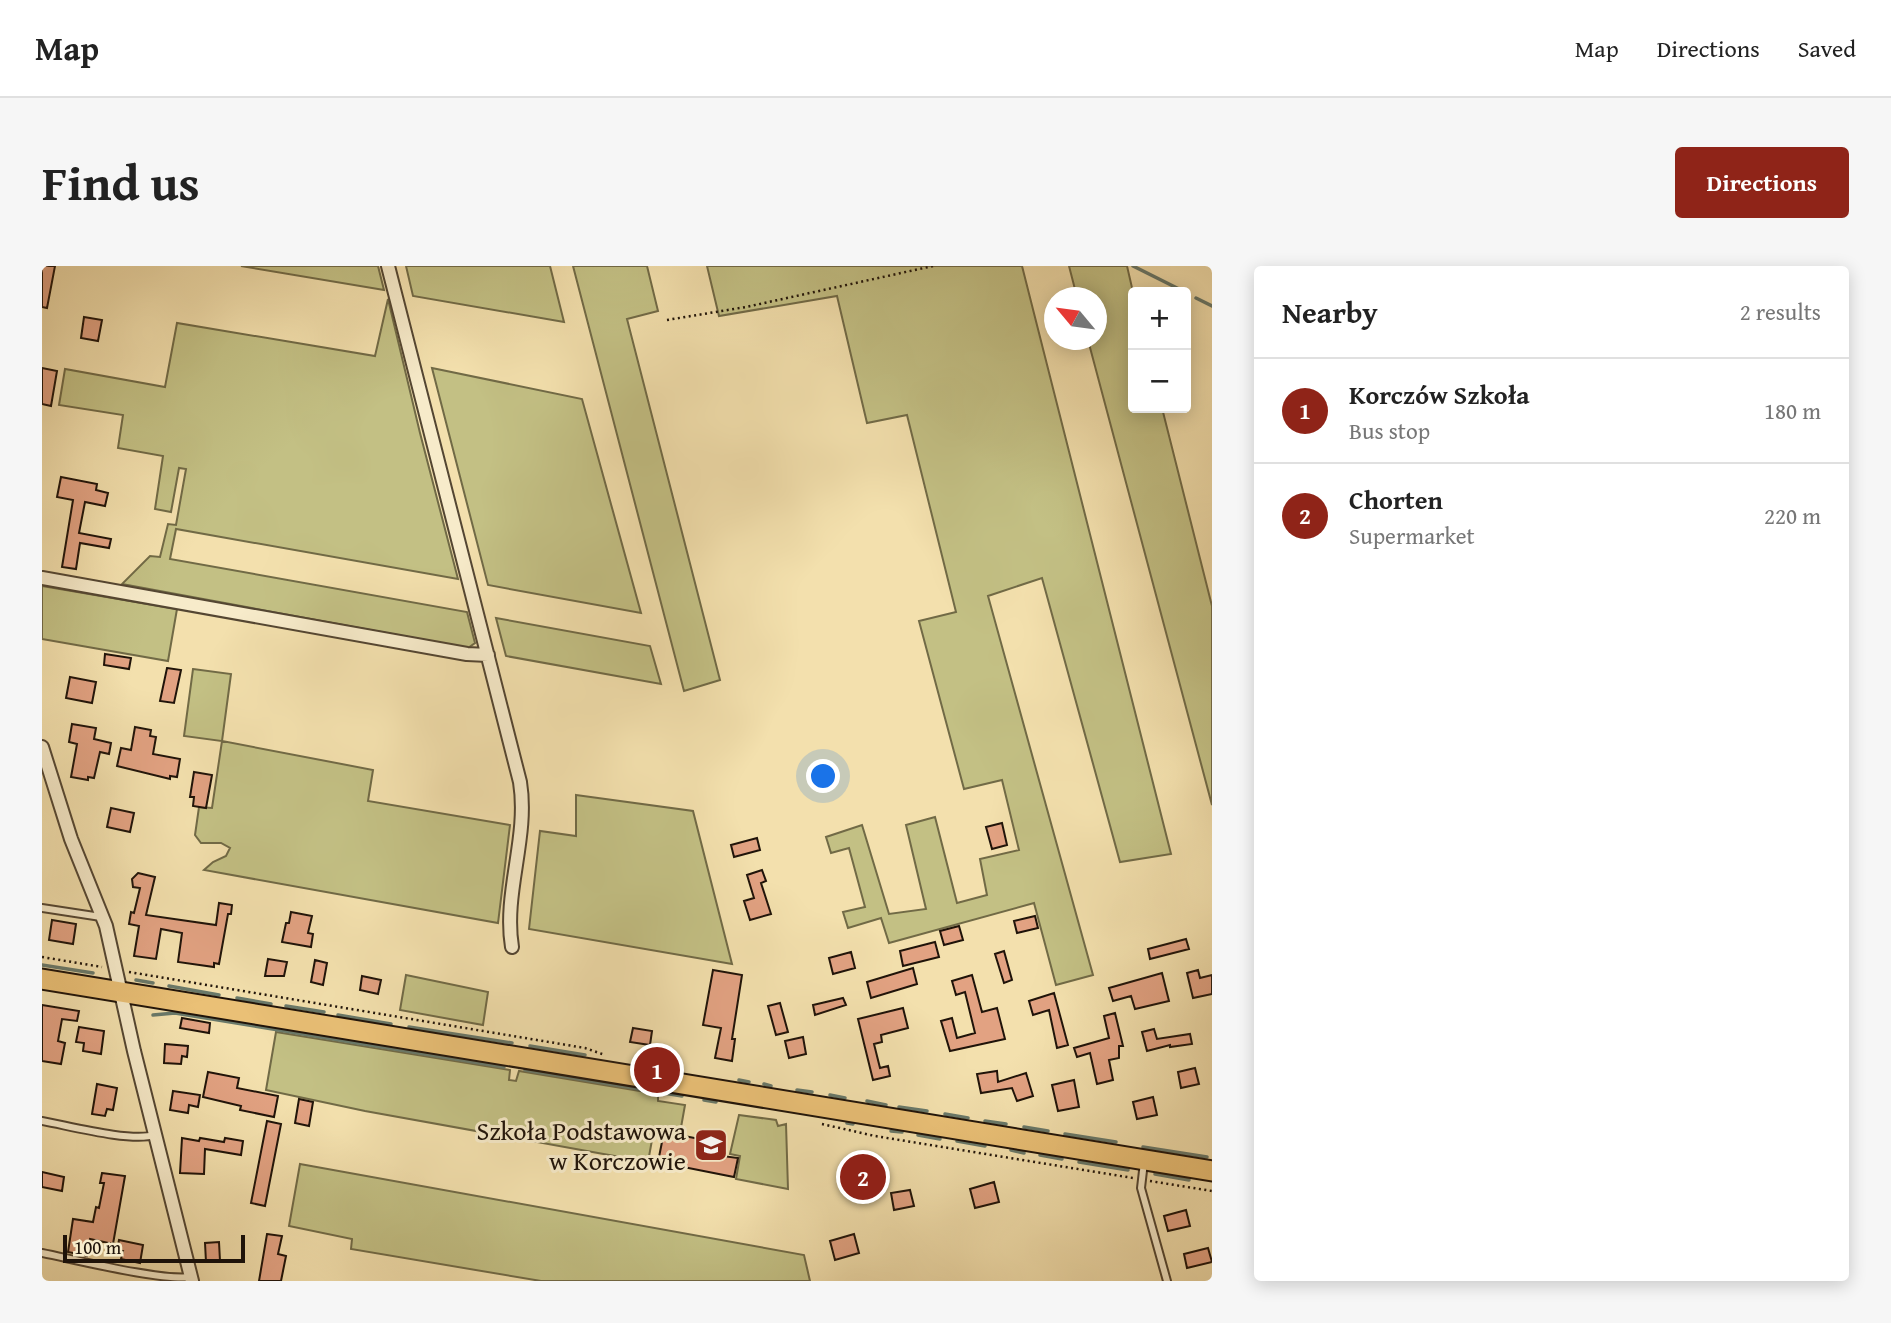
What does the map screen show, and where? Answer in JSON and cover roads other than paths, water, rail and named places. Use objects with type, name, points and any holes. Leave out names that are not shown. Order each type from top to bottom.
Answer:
[{"type":"main road","points":[[42,979],[1142,1170],[1212,1171]]},
{"type":"street","points":[[388,266],[522,793],[522,825],[509,915],[512,947]]},
{"type":"street","points":[[42,578],[467,654],[488,654]]},
{"type":"street","points":[[42,747],[71,839],[103,917],[192,1279]]},
{"type":"lane","points":[[42,908],[103,917]]},
{"type":"lane","points":[[42,1121],[130,1136],[155,1135]]},
{"type":"lane","points":[[1142,1170],[1140,1188],[1167,1281]]},
{"type":"lane","points":[[42,1252],[159,1277],[192,1279]]},
{"type":"waterway","points":[[1133,266],[1175,287]]},
{"type":"waterway","points":[[1196,298],[1212,306]]},
{"type":"waterway","points":[[42,965],[93,973]]},
{"type":"waterway","points":[[136,980],[153,983]]},
{"type":"waterway","points":[[169,986],[219,995]]},
{"type":"waterway","points":[[237,998],[271,1004]]},
{"type":"waterway","points":[[286,1006],[324,1012]]},
{"type":"waterway","points":[[153,1015],[175,1013],[504,1067]]},
{"type":"waterway","points":[[338,1015],[391,1024]]},
{"type":"waterway","points":[[409,1027],[512,1043]]},
{"type":"waterway","points":[[530,1046],[585,1055]]},
{"type":"waterway","points":[[525,1070],[682,1096]]},
{"type":"waterway","points":[[739,1080],[749,1082]]},
{"type":"waterway","points":[[764,1084],[771,1086]]},
{"type":"waterway","points":[[797,1090],[812,1092]]},
{"type":"waterway","points":[[830,1095],[845,1098]]},
{"type":"waterway","points":[[704,1100],[716,1102]]},
{"type":"waterway","points":[[867,1101],[886,1105]]},
{"type":"waterway","points":[[899,1107],[927,1111]]},
{"type":"waterway","points":[[945,1114],[968,1118]]},
{"type":"waterway","points":[[985,1121],[1006,1124]]},
{"type":"waterway","points":[[847,1123],[853,1124]]},
{"type":"waterway","points":[[1024,1127],[1048,1131]]},
{"type":"waterway","points":[[891,1131],[902,1132]]},
{"type":"waterway","points":[[1065,1134],[1116,1142]]},
{"type":"waterway","points":[[918,1135],[940,1139]]},
{"type":"waterway","points":[[957,1141],[985,1146]]},
{"type":"waterway","points":[[1143,1147],[1207,1157]]},
{"type":"waterway","points":[[1011,1150],[1024,1153]]},
{"type":"waterway","points":[[1040,1155],[1062,1159]]},
{"type":"waterway","points":[[1079,1162],[1128,1170]]},
{"type":"waterway","points":[[1155,1174],[1189,1180]]},
{"type":"place","name":"Korczów Szkoła","points":[[657,1070]]},
{"type":"place","name":"Szkoła Podstawowa w Korczowie","points":[[711,1145]]},
{"type":"place","name":"Chorten","points":[[863,1177]]}]
